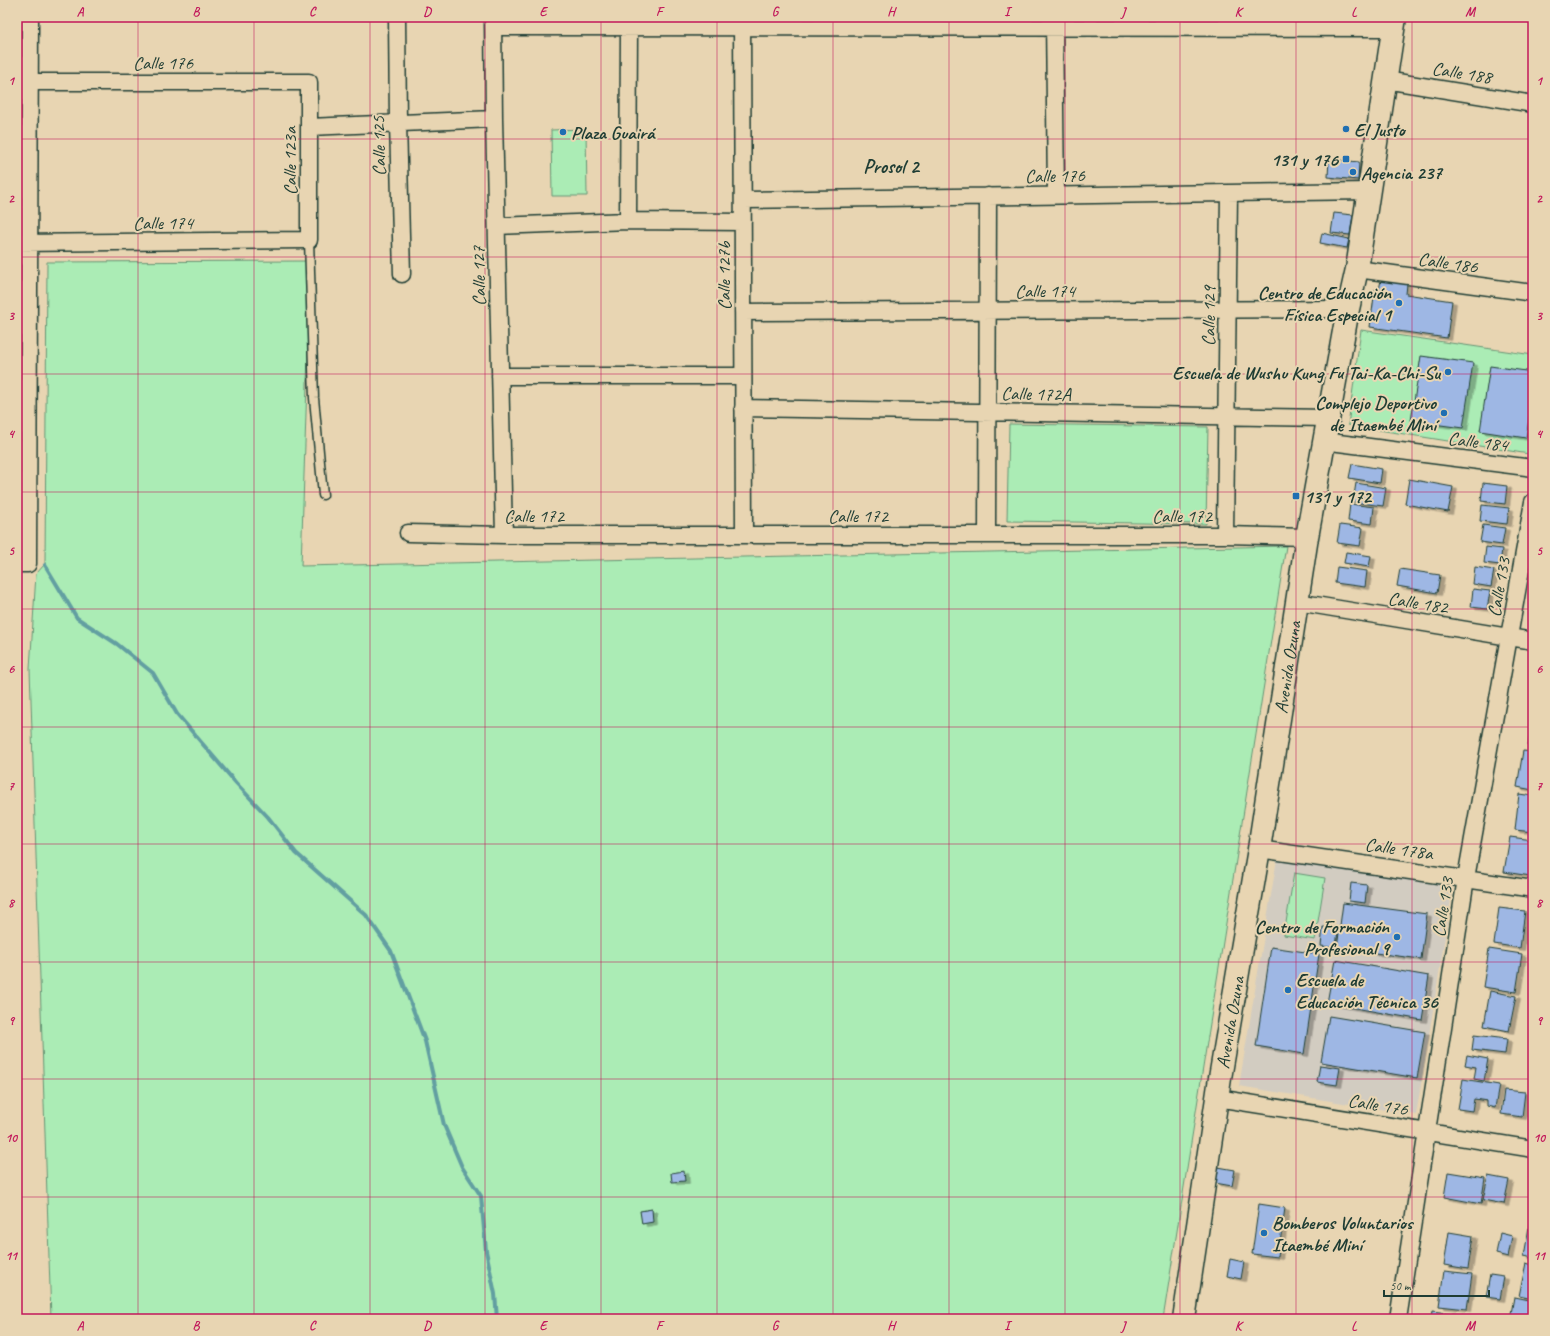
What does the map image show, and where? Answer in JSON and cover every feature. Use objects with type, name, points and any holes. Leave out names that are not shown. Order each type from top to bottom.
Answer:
[{"type":"main road","name":"Avenida Ozuna","points":[[1184,1319],[1217,1098],[1259,849],[1307,537],[1348,308],[1357,270],[1394,22]]},
{"type":"street","points":[[22,564],[23,82],[30,17]]},
{"type":"street","name":"Calle 125","points":[[397,17],[402,274]]},
{"type":"street","points":[[493,22],[629,28],[742,22],[1394,22]]},
{"type":"street","name":"Calle 127","points":[[493,22],[504,535]]},
{"type":"street","name":"Calle 127b","points":[[742,22],[744,535]]},
{"type":"street","points":[[1054,23],[1056,195]]},
{"type":"street","points":[[628,221],[629,28]]},
{"type":"street","name":"Calle 188","points":[[1385,80],[1533,104]]},
{"type":"street","name":"Calle 176","points":[[23,82],[309,82]]},
{"type":"street","name":"Calle 123a","points":[[309,82],[309,240]]},
{"type":"street","points":[[309,127],[494,119]]},
{"type":"street","name":"Calle 176","points":[[743,200],[1369,191]]},
{"type":"street","name":"Calle 129","points":[[1225,535],[1229,193]]},
{"type":"street","points":[[987,535],[988,196]]},
{"type":"street","points":[[497,226],[628,221],[743,222]]},
{"type":"street","name":"Calle 174","points":[[23,243],[309,240]]},
{"type":"street","name":"Calle 186","points":[[1357,270],[1533,294]]},
{"type":"street","name":"Calle 174","points":[[743,312],[1348,308]]},
{"type":"street","points":[[500,376],[743,376]]},
{"type":"street","name":"Calle 172A","points":[[743,408],[1328,418]]},
{"type":"street","name":"Calle 184","points":[[1324,441],[1533,468]]},
{"type":"street","name":"Calle 133","points":[[1398,1319],[1466,878],[1510,638],[1533,502]]},
{"type":"street","name":"Calle 172","points":[[408,533],[504,535],[1225,535],[1307,537]]},
{"type":"street","name":"Calle 182","points":[[1297,602],[1533,641]]},
{"type":"street","name":"Calle 178a","points":[[1259,849],[1466,878],[1533,889]]},
{"type":"street","name":"Calle 176","points":[[1217,1098],[1533,1149]]},
{"type":"lane","points":[[309,240],[314,398],[323,495]]},
{"type":"shaded area","points":[[1277,859],[1453,887],[1416,1115],[1239,1086]]},
{"type":"green space","points":[[586,129],[587,196],[552,196],[551,130]]},
{"type":"green space","points":[[311,261],[301,566],[1286,546],[1163,1319],[51,1319],[30,669],[36,574],[45,564],[47,262]]},
{"type":"green space","points":[[1361,330],[1533,355],[1533,423],[1529,454],[1348,425]]},
{"type":"green space","points":[[1009,424],[1208,427],[1206,524],[1007,521]]},
{"type":"green space","points":[[1294,873],[1325,878],[1315,940],[1284,935]]},
{"type":"building","points":[[1329,159],[1359,162],[1358,180],[1328,177]]},
{"type":"building","points":[[1334,213],[1353,215],[1350,235],[1331,233]]},
{"type":"building","points":[[1322,233],[1349,239],[1347,248],[1320,243]]},
{"type":"building","points":[[1381,280],[1407,284],[1406,294],[1452,301],[1447,338],[1370,327],[1375,289],[1379,290]]},
{"type":"building","points":[[1421,356],[1473,363],[1463,428],[1411,421]]},
{"type":"building","points":[[1490,366],[1533,372],[1533,394],[1526,438],[1480,431]]},
{"type":"building","points":[[1352,464],[1382,469],[1380,483],[1349,478]]},
{"type":"building","points":[[1409,479],[1453,487],[1448,512],[1405,504]]},
{"type":"building","points":[[1356,483],[1386,488],[1383,506],[1353,502]]},
{"type":"building","points":[[1483,483],[1507,486],[1505,504],[1481,501]]},
{"type":"building","points":[[1350,504],[1374,507],[1372,524],[1348,521]]},
{"type":"building","points":[[1482,505],[1509,508],[1507,524],[1480,521]]},
{"type":"building","points":[[1340,525],[1363,528],[1360,546],[1337,543]]},
{"type":"building","points":[[1483,525],[1505,528],[1502,545],[1480,542]]},
{"type":"building","points":[[1486,547],[1502,549],[1500,565],[1484,563]]},
{"type":"building","points":[[1346,552],[1371,556],[1369,567],[1344,563]]},
{"type":"building","points":[[1337,567],[1367,571],[1365,587],[1335,583]]},
{"type":"building","points":[[1475,567],[1494,570],[1491,587],[1473,584]]},
{"type":"building","points":[[1400,569],[1440,575],[1437,593],[1397,586]]},
{"type":"building","points":[[1473,589],[1490,591],[1487,609],[1471,607]]},
{"type":"building","points":[[1531,729],[1533,730],[1533,747],[1528,746]]},
{"type":"building","points":[[1523,751],[1533,752],[1533,790],[1517,787]]},
{"type":"building","points":[[1519,794],[1533,796],[1533,832],[1515,830]]},
{"type":"building","points":[[1510,837],[1533,840],[1531,876],[1504,872]]},
{"type":"building","points":[[1351,883],[1367,885],[1365,903],[1349,901]]},
{"type":"building","points":[[1343,903],[1427,914],[1421,959],[1337,948]]},
{"type":"building","points":[[1499,908],[1525,911],[1520,948],[1494,944]]},
{"type":"building","points":[[1323,927],[1338,929],[1336,948],[1321,946]]},
{"type":"building","points":[[1271,947],[1319,954],[1304,1054],[1256,1046]]},
{"type":"building","points":[[1489,949],[1522,954],[1516,992],[1483,987]]},
{"type":"building","points":[[1335,960],[1429,976],[1422,1020],[1327,1003]]},
{"type":"building","points":[[1490,991],[1516,996],[1509,1031],[1484,1026]]},
{"type":"building","points":[[1329,1016],[1425,1032],[1417,1078],[1321,1062]]},
{"type":"building","points":[[1474,1035],[1507,1039],[1505,1054],[1472,1050]]},
{"type":"building","points":[[1467,1055],[1488,1059],[1484,1081],[1474,1079],[1476,1067],[1465,1065]]},
{"type":"building","points":[[1320,1065],[1340,1068],[1337,1085],[1317,1082]]},
{"type":"building","points":[[1463,1079],[1499,1085],[1495,1108],[1487,1106],[1487,1101],[1474,1099],[1472,1111],[1458,1109]]},
{"type":"building","points":[[1504,1090],[1525,1092],[1522,1117],[1501,1114]]},
{"type":"building","points":[[1218,1167],[1235,1170],[1232,1186],[1215,1183]]},
{"type":"building","points":[[684,1171],[685,1181],[672,1182],[671,1173]]},
{"type":"building","points":[[1448,1172],[1485,1178],[1481,1204],[1444,1197]]},
{"type":"building","points":[[1488,1176],[1509,1180],[1504,1204],[1483,1200]]},
{"type":"building","points":[[1259,1204],[1285,1208],[1278,1257],[1252,1254]]},
{"type":"building","points":[[652,1209],[653,1222],[642,1224],[640,1211]]},
{"type":"building","points":[[1530,1221],[1533,1221],[1533,1258],[1524,1256]]},
{"type":"building","points":[[1449,1232],[1473,1236],[1468,1269],[1444,1265]]},
{"type":"building","points":[[1500,1233],[1512,1236],[1508,1257],[1496,1254]]},
{"type":"building","points":[[1230,1259],[1244,1262],[1241,1279],[1227,1276]]},
{"type":"building","points":[[1526,1263],[1533,1265],[1533,1299],[1519,1296]]},
{"type":"building","points":[[1444,1271],[1472,1274],[1467,1309],[1439,1306]]},
{"type":"building","points":[[1490,1275],[1504,1277],[1500,1299],[1486,1297]]},
{"type":"building","points":[[1514,1297],[1533,1301],[1533,1319],[1510,1319]]},
{"type":"building","points":[[1432,1311],[1463,1315],[1463,1319],[1431,1319]]},
{"type":"waterway","points":[[45,565],[77,618],[117,644],[153,673],[177,714],[236,783],[268,817],[296,853],[366,915],[391,951],[425,1041],[444,1125],[462,1167],[481,1196],[486,1251],[495,1294],[497,1319]]},
{"type":"place","name":"El Justo","points":[[1346,129]]},
{"type":"place","name":"Plaza Guairá","points":[[563,132]]},
{"type":"place","name":"131 y 176","points":[[1346,159]]},
{"type":"place","name":"Agencia 237","points":[[1353,172]]},
{"type":"place","name":"Centro de Educación Física Especial 1","points":[[1399,303]]},
{"type":"place","name":"Escuela de Wushu Kung Fu Tai-Ka-Chi-Su","points":[[1448,372]]},
{"type":"place","name":"Complejo Deportivo de Itaembé Miní","points":[[1444,413]]},
{"type":"place","name":"131 y 172","points":[[1296,496]]},
{"type":"place","name":"Centro de Formación Profesional 9","points":[[1397,937]]},
{"type":"place","name":"Escuela de Educación Técnica 36","points":[[1288,990]]},
{"type":"place","name":"Bomberos Voluntarios Itaembé Miní","points":[[1264,1233]]},
{"type":"district","name":"Prosol 2","points":[[891,166]]}]
